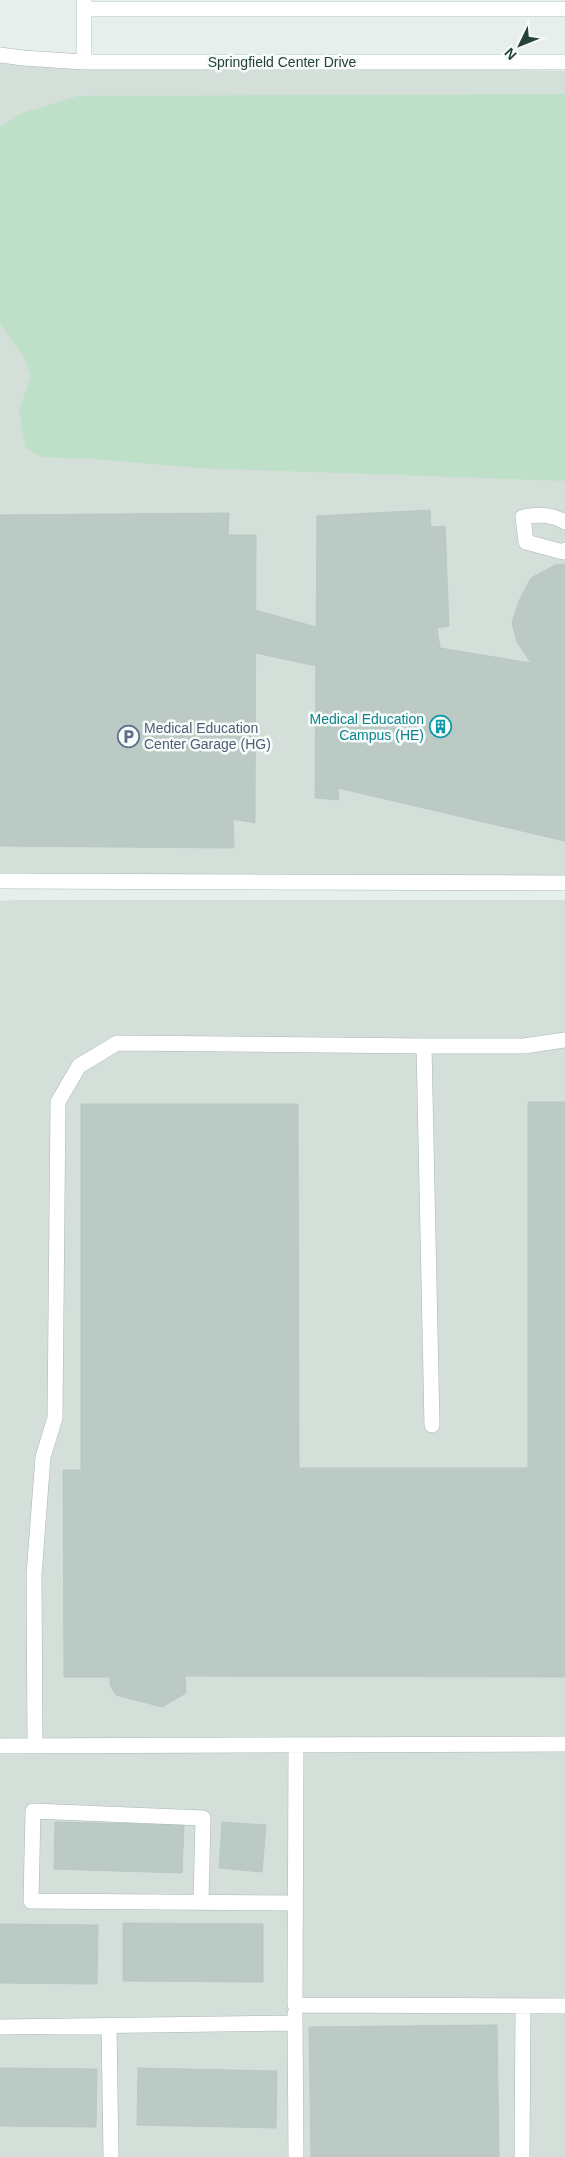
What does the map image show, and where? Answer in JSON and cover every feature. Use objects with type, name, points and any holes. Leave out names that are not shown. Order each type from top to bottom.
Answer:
[{"type":"street","points":[[84,62],[84,4],[565,9]]},
{"type":"street","name":"Springfield Center Drive","points":[[0,55],[84,62],[565,62]]},
{"type":"street","points":[[565,522],[556,517],[538,514],[523,517],[526,542],[564,552],[565,550]]},
{"type":"street","points":[[0,881],[565,883]]},
{"type":"street","points":[[35,1746],[34,1575],[43,1457],[55,1418],[58,1102],[79,1066],[117,1043],[524,1046],[565,1040]]},
{"type":"street","points":[[424,1046],[432,1425]]},
{"type":"street","points":[[0,1746],[565,1744]]},
{"type":"street","points":[[296,1745],[296,2157]]},
{"type":"street","points":[[201,1902],[202,1818],[33,1811],[31,1901],[296,1903]]},
{"type":"street","points":[[295,2005],[565,2006]]},
{"type":"street","points":[[522,2157],[523,2006]]},
{"type":"street","points":[[0,2028],[295,2024]]},
{"type":"street","points":[[109,2026],[111,2157]]},
{"type":"shaded area","points":[[0,55],[23,58],[565,71],[565,883],[0,881]]},
{"type":"shaded area","points":[[565,900],[565,2157],[0,2157],[0,901]]},
{"type":"green space","points":[[565,94],[565,481],[195,468],[108,460],[41,457],[25,447],[19,410],[31,377],[24,356],[0,324],[0,127],[22,113],[78,96]]},
{"type":"building","name":"Medical Education Campus (HE)","points":[[430,510],[431,527],[445,526],[449,626],[437,628],[440,648],[531,663],[517,642],[512,623],[519,601],[531,578],[555,565],[565,564],[565,841],[338,788],[339,800],[315,798],[317,516]]},
{"type":"building","name":"Medical Education Center Garage (HG)","points":[[229,513],[228,535],[256,535],[255,823],[233,819],[234,848],[0,846],[0,515]]},
{"type":"building","points":[[255,610],[316,627],[316,666],[256,653]]},
{"type":"building","points":[[528,1102],[565,1102],[565,1677],[185,1676],[186,1693],[162,1707],[116,1695],[110,1685],[110,1677],[64,1677],[63,1470],[81,1470],[81,1104],[298,1104],[299,1468],[528,1468]]},
{"type":"building","points":[[55,1822],[184,1825],[182,1873],[54,1869]]},
{"type":"building","points":[[222,1822],[266,1825],[262,1872],[219,1868]]},
{"type":"building","points":[[123,1923],[263,1924],[263,1982],[123,1981]]},
{"type":"building","points":[[0,1924],[98,1925],[97,1984],[0,1983]]},
{"type":"building","points":[[497,2025],[499,2157],[311,2157],[309,2027]]},
{"type":"building","points":[[0,2068],[97,2069],[96,2127],[0,2126]]},
{"type":"building","points":[[138,2068],[277,2071],[276,2128],[137,2125]]},
{"type":"place","name":"Medical Education Campus (HE)","points":[[440,727]]},
{"type":"place","name":"Medical Education Center Garage (HG)","points":[[128,736]]}]
